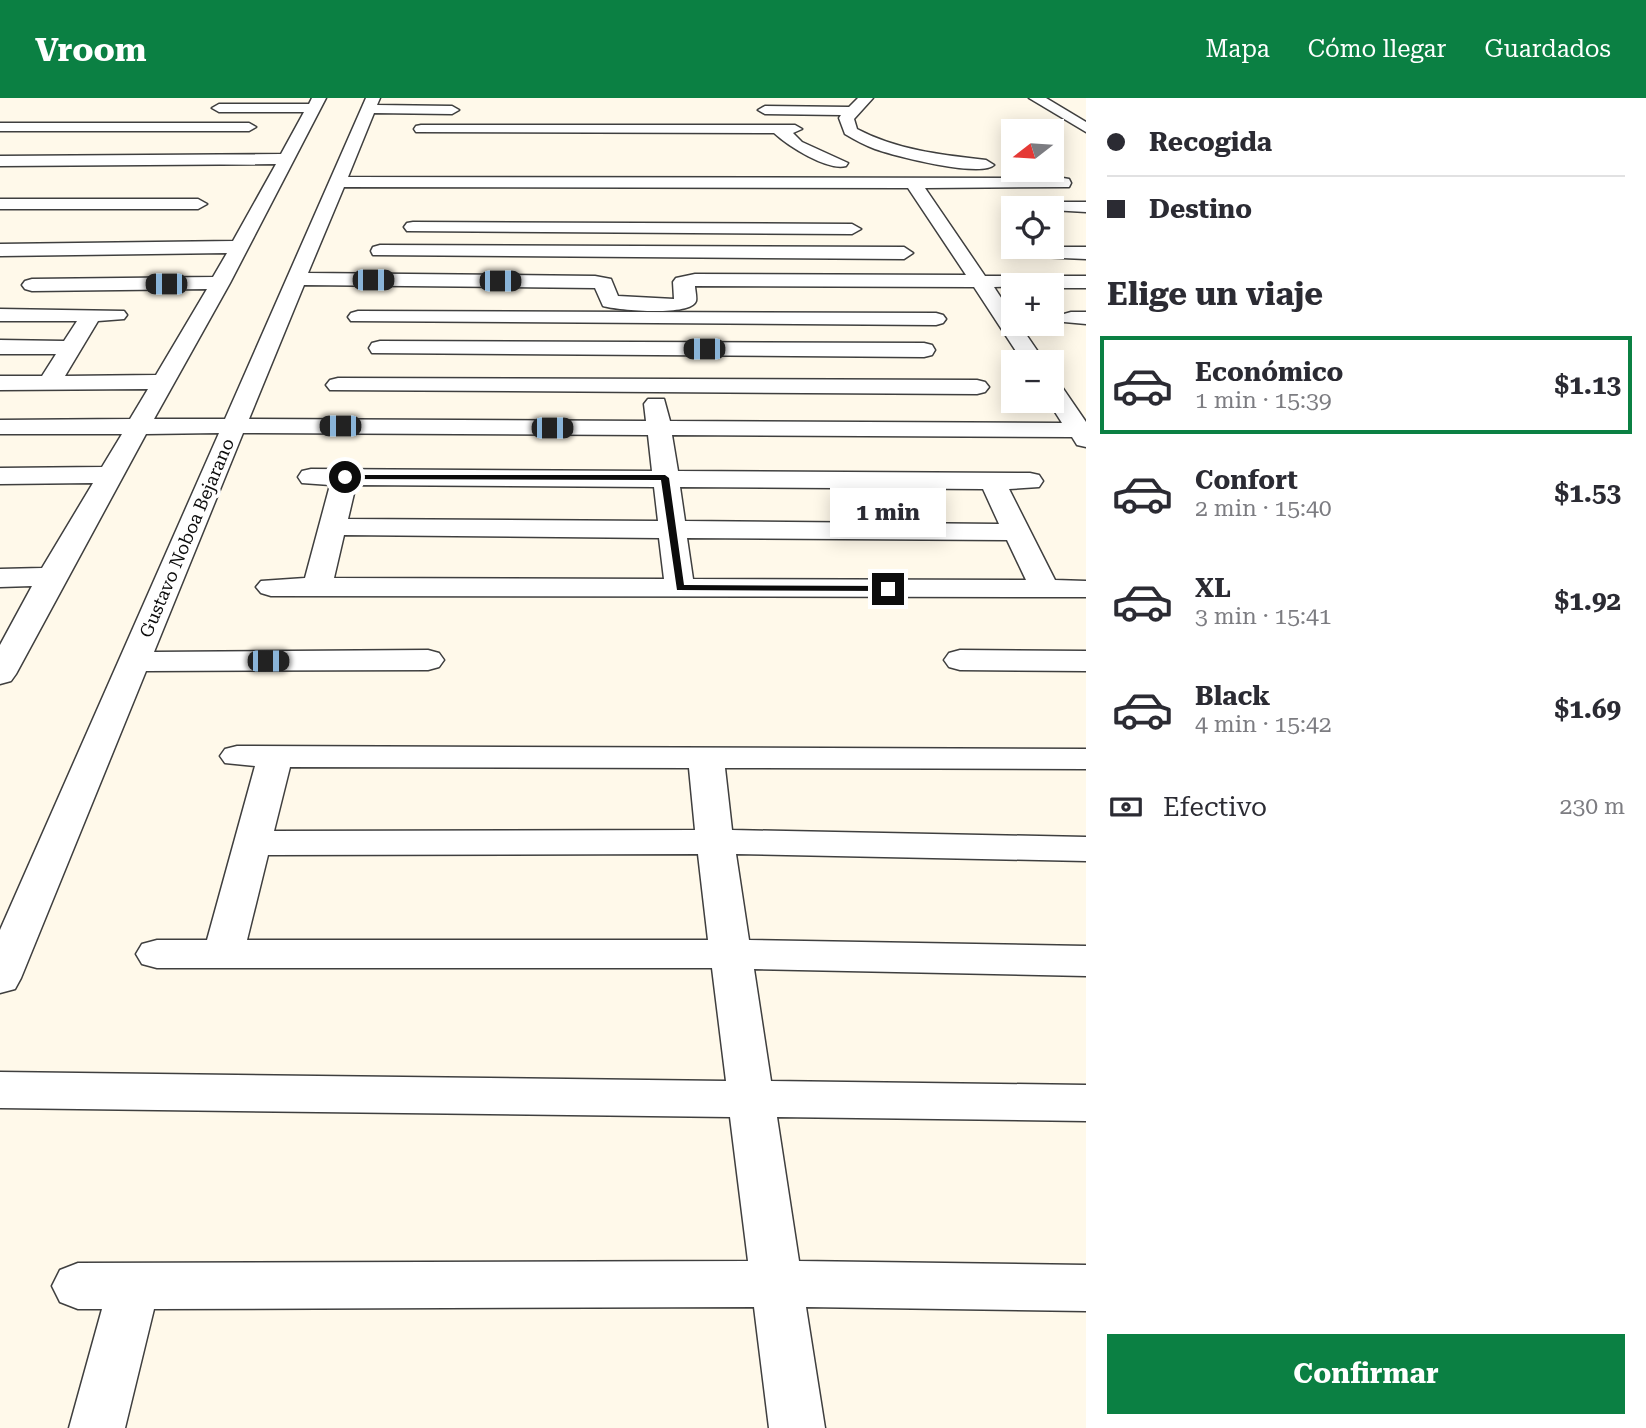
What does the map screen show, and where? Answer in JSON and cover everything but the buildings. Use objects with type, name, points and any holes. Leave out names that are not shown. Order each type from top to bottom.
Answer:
[{"type":"street","points":[[866,98],[846,118],[850,131],[885,148],[1032,173],[1063,183],[1086,195]]},
{"type":"street","points":[[1036,98],[1078,117],[1086,128]]},
{"type":"street","points":[[205,108],[316,103]]},
{"type":"street","points":[[4,659],[220,283],[267,182],[286,159],[316,103]]},
{"type":"street","points":[[371,104],[464,110]]},
{"type":"street","name":"Gustavo Noboa Bejarano","points":[[0,978],[371,104]]},
{"type":"street","points":[[751,109],[852,111]]},
{"type":"street","points":[[0,127],[249,127]]},
{"type":"street","points":[[3,164],[44,127]]},
{"type":"street","points":[[205,160],[224,127]]},
{"type":"street","points":[[430,129],[435,144],[778,129],[840,163]]},
{"type":"street","points":[[625,137],[796,137]]},
{"type":"street","points":[[0,143],[27,143]]},
{"type":"street","points":[[159,144],[212,144]]},
{"type":"street","points":[[3,164],[286,159]]},
{"type":"street","points":[[629,163],[640,252]]},
{"type":"street","points":[[801,163],[862,164]]},
{"type":"street","points":[[338,182],[1063,183]]},
{"type":"street","points":[[914,183],[1026,350]]},
{"type":"street","points":[[0,204],[198,204]]},
{"type":"street","points":[[135,249],[168,205]]},
{"type":"street","points":[[407,251],[418,206]]},
{"type":"street","points":[[848,207],[870,253]]},
{"type":"street","points":[[1064,207],[1086,207]]},
{"type":"street","points":[[413,227],[635,216],[859,229]]},
{"type":"street","points":[[0,250],[239,247]]},
{"type":"street","points":[[380,251],[904,253]]},
{"type":"street","points":[[1064,251],[1086,253]]},
{"type":"street","points":[[295,279],[595,282],[604,283],[610,302],[676,305],[686,301],[683,282],[695,279],[1086,282]]},
{"type":"street","points":[[32,285],[220,283]]},
{"type":"street","points":[[0,315],[117,315]]},
{"type":"street","points":[[49,383],[91,315]]},
{"type":"street","points":[[358,317],[936,319]]},
{"type":"street","points":[[370,384],[388,317]]},
{"type":"street","points":[[646,318],[680,588]]},
{"type":"street","points":[[907,319],[943,386]]},
{"type":"street","points":[[0,347],[71,348]]},
{"type":"street","points":[[380,348],[924,351]]},
{"type":"street","points":[[0,383],[164,382]]},
{"type":"street","points":[[338,384],[977,387]]},
{"type":"street","points":[[1064,406],[1084,434]]},
{"type":"street","points":[[0,428],[658,428],[1084,434]]},
{"type":"street","points":[[0,476],[110,475]]},
{"type":"street","points":[[311,477],[1030,481]]},
{"type":"street","points":[[317,587],[345,477]]},
{"type":"street","points":[[992,481],[1045,589]]},
{"type":"street","points":[[332,527],[1017,533]]},
{"type":"street","points":[[0,578],[52,577]]},
{"type":"street","points":[[271,587],[1082,589]]},
{"type":"street","points":[[134,662],[428,660]]},
{"type":"street","points":[[960,660],[1086,661]]},
{"type":"street","points":[[237,756],[1086,758]]},
{"type":"street","points":[[223,954],[275,757]]},
{"type":"street","points":[[706,758],[715,842],[733,954],[797,1428]]},
{"type":"street","points":[[253,843],[715,842],[1086,849]]},
{"type":"street","points":[[157,954],[733,954],[1086,961]]},
{"type":"street","points":[[0,1090],[1086,1103]]},
{"type":"street","points":[[78,1286],[778,1284],[1086,1288]]},
{"type":"street","points":[[97,1428],[134,1286]]},
{"type":"route","points":[[345,477],[665,478],[680,588],[888,589]]}]
